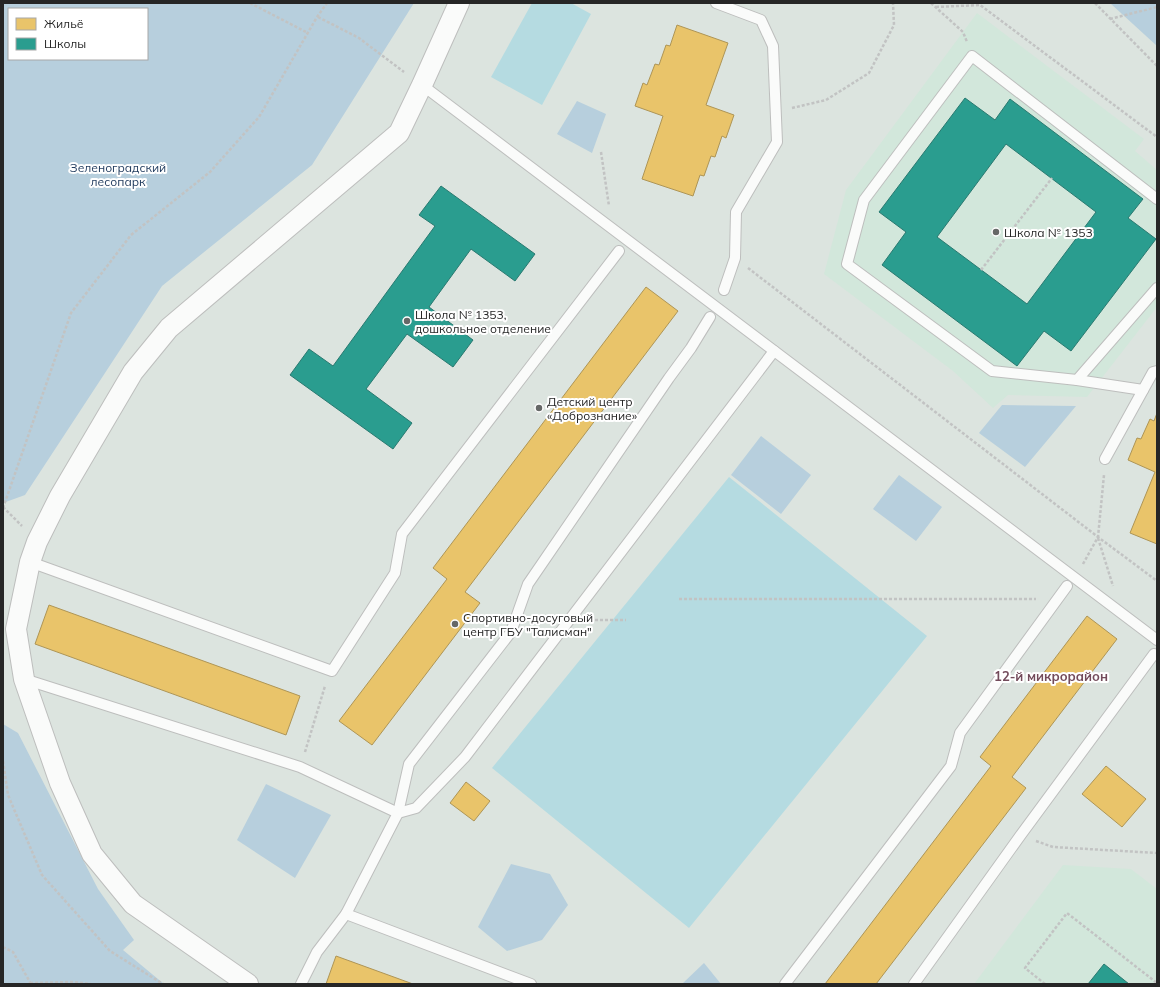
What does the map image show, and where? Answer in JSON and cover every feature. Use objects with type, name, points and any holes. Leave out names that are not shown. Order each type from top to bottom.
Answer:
[{"type":"street","points":[[248,984],[133,904],[92,854],[60,783],[24,679],[16,628],[30,562],[60,496],[133,372],[169,328],[399,133],[459,3]]},
{"type":"lane","points":[[716,3],[761,20],[773,46],[777,142],[736,212],[735,258],[724,290]]},
{"type":"lane","points":[[1143,390],[1077,380],[992,372],[847,264],[864,200],[972,56],[1157,199]]},
{"type":"lane","points":[[422,85],[1157,640]]},
{"type":"lane","points":[[30,562],[332,671],[395,573],[402,534],[619,251]]},
{"type":"lane","points":[[1077,380],[1157,288]]},
{"type":"lane","points":[[301,984],[317,952],[346,914],[398,813],[409,764],[511,632],[528,584],[691,348],[710,317]]},
{"type":"lane","points":[[24,679],[300,767],[398,813],[416,808],[465,757],[774,351]]},
{"type":"lane","points":[[1105,459],[1153,372],[1157,371]]},
{"type":"lane","points":[[785,984],[951,766],[960,733],[1067,586]]},
{"type":"lane","points":[[914,984],[1020,836],[1154,654]]},
{"type":"lane","points":[[346,914],[531,984]]},
{"type":"path","points":[[250,3],[308,33]]},
{"type":"path","points":[[3,508],[71,313],[131,235],[210,172],[259,117],[327,3]]},
{"type":"path","points":[[776,113],[826,100],[869,73],[894,25],[893,3]]},
{"type":"path","points":[[932,3],[963,32],[972,56]]},
{"type":"path","points":[[1094,3],[1157,66]]},
{"type":"path","points":[[936,7],[980,5],[1157,137]]},
{"type":"path","points":[[1110,19],[1157,7]]},
{"type":"path","points":[[318,17],[359,38],[422,85]]},
{"type":"path","points":[[601,152],[612,228]]},
{"type":"path","points":[[981,270],[1052,178]]},
{"type":"path","points":[[735,258],[1157,581]]},
{"type":"path","points":[[1105,459],[1098,537],[1121,614]]},
{"type":"path","points":[[1083,564],[1098,537]]},
{"type":"path","points":[[679,599],[1057,599]]},
{"type":"path","points":[[571,619],[626,620]]},
{"type":"path","points":[[300,767],[325,687],[332,671]]},
{"type":"path","points":[[3,761],[8,794],[42,875],[110,951],[163,984]]},
{"type":"path","points":[[1020,836],[1053,847],[1157,853]]},
{"type":"path","points":[[1045,984],[1025,968],[1067,913],[1157,983]]},
{"type":"path","points":[[3,947],[13,952],[30,983],[73,982],[90,984]]},
{"type":"shaded area","points":[[532,3],[571,3],[591,14],[542,105],[491,77]]},
{"type":"shaded area","name":"Школа № 1353","points":[[977,13],[1144,139],[1135,151],[1157,170],[1157,307],[1087,397],[1008,395],[993,408],[953,371],[824,274],[846,190]]},
{"type":"shaded area","points":[[729,477],[927,636],[689,928],[492,768]]},
{"type":"shaded area","points":[[1063,865],[1131,869],[1157,889],[1157,984],[974,984]]},
{"type":"green space","name":"Зеленоградский лесопарк","points":[[3,3],[414,3],[312,165],[162,286],[25,495],[3,503]]},
{"type":"green space","points":[[1110,3],[1157,3],[1157,46]]},
{"type":"green space","points":[[577,101],[606,114],[592,153],[557,134]]},
{"type":"green space","points":[[1002,405],[1076,406],[1025,467],[979,433]]},
{"type":"green space","points":[[761,436],[811,475],[781,514],[731,475]]},
{"type":"green space","points":[[899,475],[942,507],[916,541],[873,509]]},
{"type":"green space","points":[[3,724],[18,733],[98,889],[134,940],[123,950],[164,984],[3,984]]},
{"type":"green space","points":[[266,784],[331,815],[295,878],[237,840]]},
{"type":"green space","points":[[511,864],[550,874],[568,905],[542,940],[507,951],[478,927]]},
{"type":"green space","points":[[704,963],[721,984],[682,984]]},
{"type":"building: Жильё","points":[[677,25],[728,43],[706,105],[734,115],[726,138],[722,136],[715,157],[711,156],[704,176],[700,175],[693,196],[642,179],[663,116],[635,106],[643,83],[647,85],[655,64],[659,65],[666,45],[670,46]]},
{"type":"building: Жильё","points":[[646,287],[678,311],[465,592],[480,603],[372,745],[339,721],[447,579],[433,568]]},
{"type":"building: Жильё","points":[[1157,413],[1157,544],[1130,533],[1155,472],[1128,460],[1137,438],[1141,439],[1150,419],[1154,421]]},
{"type":"building: Жильё","points":[[49,605],[300,696],[286,735],[35,644]]},
{"type":"building: Жильё","points":[[1087,616],[1117,639],[1012,777],[1026,788],[876,984],[825,984],[991,766],[980,757]]},
{"type":"building: Жильё","points":[[1106,766],[1146,799],[1122,827],[1082,794]]},
{"type":"building: Жильё","points":[[466,782],[490,801],[474,821],[450,803]]},
{"type":"building: Жильё","points":[[336,956],[413,984],[326,984]]},
{"type":"building: Школы","points":[[965,98],[995,120],[1010,99],[1143,199],[1128,218],[1156,239],[1071,351],[1044,331],[1017,366],[882,265],[906,232],[879,212]],"holes":[[[1006,144],[1096,212],[1027,304],[937,237]]]},
{"type":"building: Школы","name":"Школа № 1353, дошкольное отделение","points":[[441,186],[535,254],[515,281],[471,249],[429,307],[473,340],[453,367],[407,334],[366,389],[412,423],[393,449],[290,375],[309,349],[333,366],[435,226],[419,215]]},
{"type":"building: Школы","points":[[1104,964],[1129,984],[1088,984]]},
{"type":"place","name":"Школа № 1353","points":[[996,232]]},
{"type":"place","name":"Школа № 1353, дошкольное отделение","points":[[407,321]]},
{"type":"place","name":"Детский центр «Добрознание»","points":[[539,408]]},
{"type":"place","name":"Спортивно-досуговый центр ГБУ \"Талисман\"","points":[[455,624]]},
{"type":"district","name":"12-й микрорайон","points":[[1051,676]]}]
